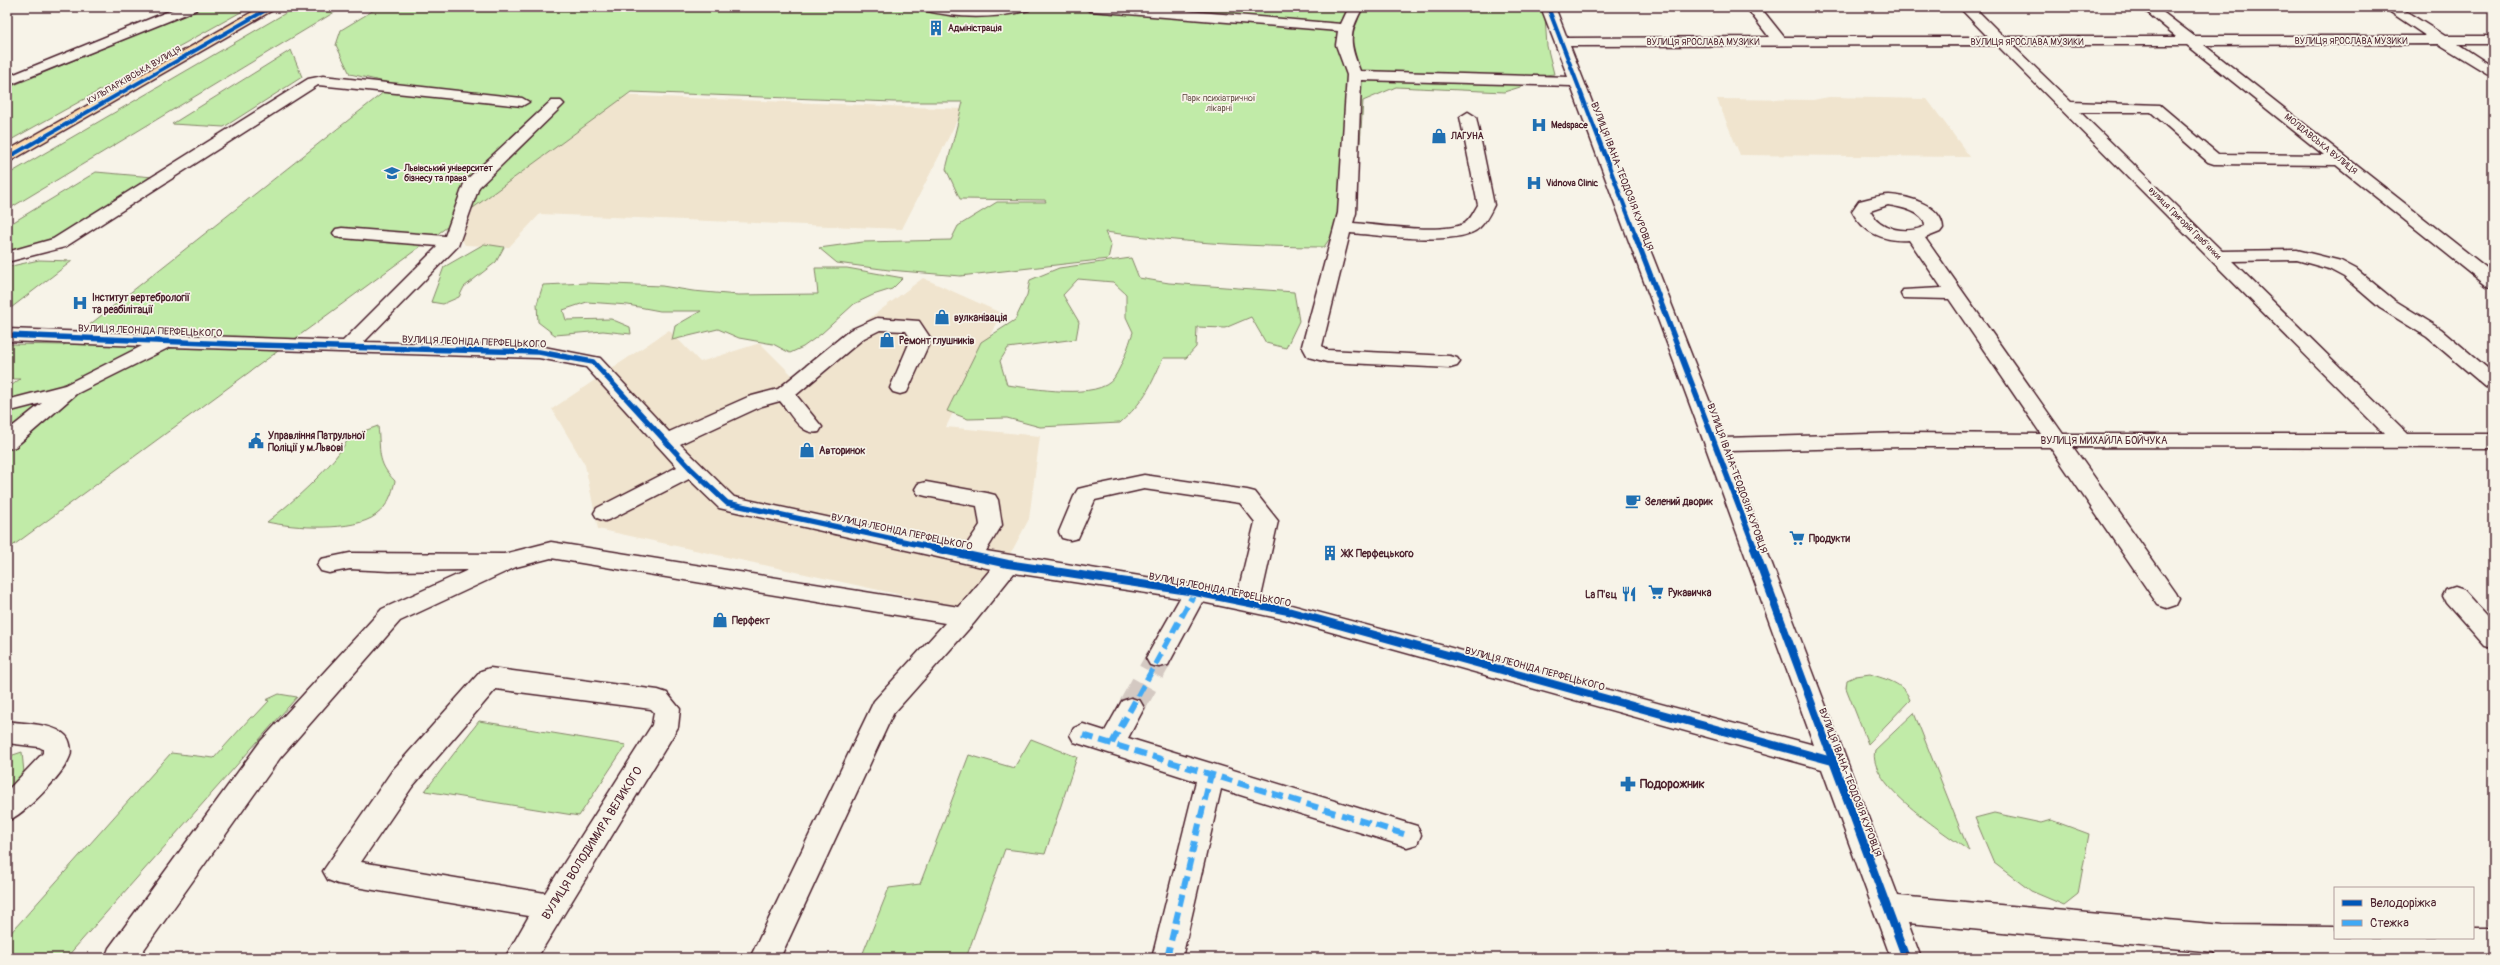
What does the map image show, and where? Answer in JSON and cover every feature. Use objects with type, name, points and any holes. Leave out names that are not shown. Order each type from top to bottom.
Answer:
[{"type":"main road","name":"КУЛЬПАРКІВСЬКА ВУЛИЦЯ","points":[[7,158],[271,7]]},
{"type":"street","points":[[7,82],[191,7]]},
{"type":"street","points":[[928,7],[953,12],[985,13],[1024,7]]},
{"type":"street","points":[[1090,7],[1344,28]]},
{"type":"street","points":[[1356,7],[1344,28],[1342,46],[1354,75],[1347,213],[1312,346],[1315,353],[1327,356],[1450,362]]},
{"type":"street","name":"ВУЛИЦЯ ІВАНА-ТЕОДОЗІЯ КУРОВЦЯ","points":[[1548,7],[1716,445],[1906,958]]},
{"type":"street","points":[[1753,7],[1780,42]]},
{"type":"street","name":"вулиця Григорія Грабʼянки","points":[[1966,7],[2069,107],[2403,441]]},
{"type":"street","name":"МОЛДАВСЬКА ВУЛИЦЯ","points":[[2148,7],[2493,282]]},
{"type":"street","points":[[2390,7],[2493,73]]},
{"type":"street","name":"ВУЛИЦЯ ЯРОСЛАВА МУЗИКИ","points":[[1561,42],[2493,40]]},
{"type":"street","points":[[14,66],[42,69]]},
{"type":"street","points":[[1354,75],[1576,82]]},
{"type":"street","points":[[7,257],[59,242],[314,82],[324,80],[522,102]]},
{"type":"street","points":[[348,347],[452,242],[471,185],[556,104]]},
{"type":"street","points":[[2069,107],[2155,108],[2214,159],[2340,160]]},
{"type":"street","points":[[1343,227],[1440,233],[1460,231],[1472,226],[1486,205],[1468,117]]},
{"type":"street","points":[[342,233],[452,242]]},
{"type":"street","points":[[1915,236],[2167,599]]},
{"type":"street","points":[[2217,256],[2297,255],[2335,265],[2350,273],[2387,304],[2434,334],[2493,383]]},
{"type":"street","points":[[1910,294],[1954,293]]},
{"type":"street","points":[[666,442],[755,401],[785,394],[857,334],[877,324],[912,325],[922,339],[900,388]]},
{"type":"street","name":"ВУЛИЦЯ ЛЕОНІДА ПЕРФЕЦЬКОГО","points":[[7,335],[170,340],[256,345],[539,352],[592,362],[691,469],[727,504],[1008,564],[1195,592],[1248,602],[1302,615],[1832,761]]},
{"type":"street","points":[[7,406],[72,389],[170,340]]},
{"type":"street","points":[[7,442],[72,389]]},
{"type":"street","points":[[785,394],[812,427]]},
{"type":"street","name":"ВУЛИЦЯ МИХАЙЛА БОЙЧУКА","points":[[1716,445],[1904,440],[2493,441]]},
{"type":"street","points":[[605,513],[691,469]]},
{"type":"street","points":[[1070,532],[1086,494],[1144,482],[1247,497],[1267,521],[1248,602]]},
{"type":"street","points":[[926,489],[987,500],[991,525],[971,556]]},
{"type":"street","points":[[120,958],[270,750],[391,615],[509,561],[551,550],[965,617]]},
{"type":"street","points":[[329,565],[350,561],[389,564],[509,561]]},
{"type":"street","points":[[765,958],[883,708],[965,617],[1008,564]]},
{"type":"street","points":[[1159,658],[1195,592]]},
{"type":"street","points":[[2455,596],[2493,638]]},
{"type":"street","name":"ВУЛИЦЯ ВОЛОДИМИРА ВЕЛИКОГО","points":[[520,958],[665,728],[667,709],[658,700],[490,678],[402,779],[338,871],[552,907]]},
{"type":"street","points":[[1112,744],[1131,708]]},
{"type":"street","points":[[7,732],[44,737],[56,743],[57,755],[47,769],[7,809]]},
{"type":"street","points":[[1083,735],[1407,835]]},
{"type":"street","points":[[1167,958],[1211,774]]},
{"type":"street","points":[[1888,908],[2229,948],[2465,949],[2493,942]]},
{"type":"shaded area","points":[[584,94],[963,109],[902,229],[540,214],[509,247],[465,245],[461,238],[477,199]]},
{"type":"shaded area","points":[[1829,97],[1927,99],[1970,157],[1740,155],[1717,99],[1813,100]]},
{"type":"shaded area","name":"Авторинок","points":[[923,278],[1001,313],[946,427],[1040,436],[1029,519],[1013,549],[966,609],[598,529],[585,465],[552,409],[669,330],[700,362],[760,343],[793,376]]},
{"type":"green space","points":[[202,7],[250,7],[7,142],[7,88]]},
{"type":"green space","points":[[296,7],[343,7],[7,210],[7,175]]},
{"type":"green space","name":"Парк психіатричної лікарні","points":[[379,7],[1540,7],[1545,17],[1547,46],[1554,74],[1545,75],[1546,79],[1504,92],[1396,87],[1363,101],[1360,144],[1332,235],[1324,247],[1214,243],[1159,239],[1105,232],[1111,246],[1108,259],[960,276],[889,270],[837,263],[819,248],[863,242],[951,240],[958,226],[997,202],[1046,202],[1045,200],[960,199],[946,169],[963,102],[894,102],[631,92],[7,550],[7,389],[20,379],[7,379],[7,344],[64,345],[394,84],[350,74],[336,45],[341,30]]},
{"type":"green space","points":[[291,50],[302,77],[224,127],[172,124]]},
{"type":"green space","points":[[96,172],[153,177],[45,244],[7,253],[7,226]]},
{"type":"green space","points":[[484,244],[504,247],[496,262],[464,287],[459,297],[443,304],[431,302],[444,267]]},
{"type":"green space","points":[[1131,258],[1139,278],[1169,283],[1294,292],[1299,321],[1286,348],[1266,343],[1251,317],[1225,328],[1197,327],[1196,347],[1186,358],[1163,358],[1146,394],[1120,423],[1040,427],[1007,418],[968,419],[947,411],[981,342],[1015,320],[1027,295],[1030,280],[1059,268]],"holes":[[[1078,279],[1113,282],[1126,294],[1126,317],[1133,332],[1123,361],[1114,378],[1106,385],[1080,391],[1047,390],[1007,385],[1000,361],[1008,348],[1076,339],[1079,322],[1063,295]]]},
{"type":"green space","points":[[39,260],[72,261],[7,311],[7,267]]},
{"type":"green space","points":[[815,268],[847,268],[903,278],[892,289],[873,295],[854,304],[821,334],[803,347],[790,353],[773,344],[739,338],[718,329],[672,340],[675,326],[701,311],[660,311],[628,305],[587,302],[563,310],[566,320],[611,319],[630,327],[631,334],[603,331],[555,335],[538,322],[537,304],[543,285],[587,283],[662,286],[693,291],[738,295],[818,294]]},
{"type":"green space","points":[[378,426],[380,456],[385,468],[395,481],[389,500],[384,508],[376,515],[353,524],[339,526],[307,527],[267,522],[289,504],[324,471],[343,448],[350,436]]},
{"type":"green space","points":[[1870,674],[1899,685],[1910,700],[1868,744],[1846,688],[1847,680],[1856,676]]},
{"type":"green space","points":[[279,694],[297,697],[66,958],[7,958],[7,937],[171,753],[214,758],[251,717],[254,717],[269,701],[266,700]]},
{"type":"green space","points":[[1914,713],[1969,851],[1926,820],[1894,792],[1883,778],[1875,763],[1875,750]]},
{"type":"green space","points":[[479,721],[626,745],[579,816],[425,791]]},
{"type":"green space","points":[[1031,739],[1077,757],[1045,854],[1005,849],[966,958],[861,958],[889,888],[920,884],[969,755],[1014,768]]},
{"type":"green space","points":[[22,752],[24,773],[7,793],[7,757]]},
{"type":"green space","points":[[1994,813],[2041,823],[2051,820],[2089,834],[2078,894],[2064,905],[2031,891],[1994,863],[1975,818]]},
{"type":"tunnel","points":[[1131,708],[1159,658]]},
{"type":"marked path","points":[[1112,743],[1195,592]]},
{"type":"marked path","points":[[1083,735],[1407,835]]},
{"type":"marked path","points":[[1167,958],[1211,774]]},
{"type":"cycle path","points":[[7,158],[271,7]]},
{"type":"cycle path","points":[[1548,7],[1716,445],[1906,958]]},
{"type":"cycle path","points":[[7,335],[256,345],[539,352],[593,362],[691,469],[727,503],[1008,564],[1195,592],[1288,611],[1832,761]]},
{"type":"place","name":"Адміністрація","points":[[936,28]]},
{"type":"place","name":"Medspace","points":[[1539,125]]},
{"type":"place","name":"ЛАГУНА","points":[[1439,136]]},
{"type":"place","name":"Львівський університет бізнесу та права","points":[[392,173]]},
{"type":"place","name":"Vidnova Clinic","points":[[1534,183]]},
{"type":"place","name":"Інститут вертебрології та реабілітації","points":[[80,303]]},
{"type":"place","name":"вулканізація","points":[[942,317]]},
{"type":"place","name":"Ремонт глушників","points":[[887,340]]},
{"type":"place","name":"Управління Патрульної Поліції у м.Львові","points":[[256,441]]},
{"type":"place","name":"Авторинок","points":[[807,450]]},
{"type":"place","name":"Зелений дворик","points":[[1633,501]]},
{"type":"place","name":"Продукти","points":[[1797,538]]},
{"type":"place","name":"ЖК Перфецького","points":[[1330,553]]},
{"type":"place","name":"Рукавичка","points":[[1656,592]]},
{"type":"place","name":"La П'єц","points":[[1629,594]]},
{"type":"place","name":"Перфект","points":[[720,620]]},
{"type":"place","name":"Подорожник","points":[[1628,784]]}]
